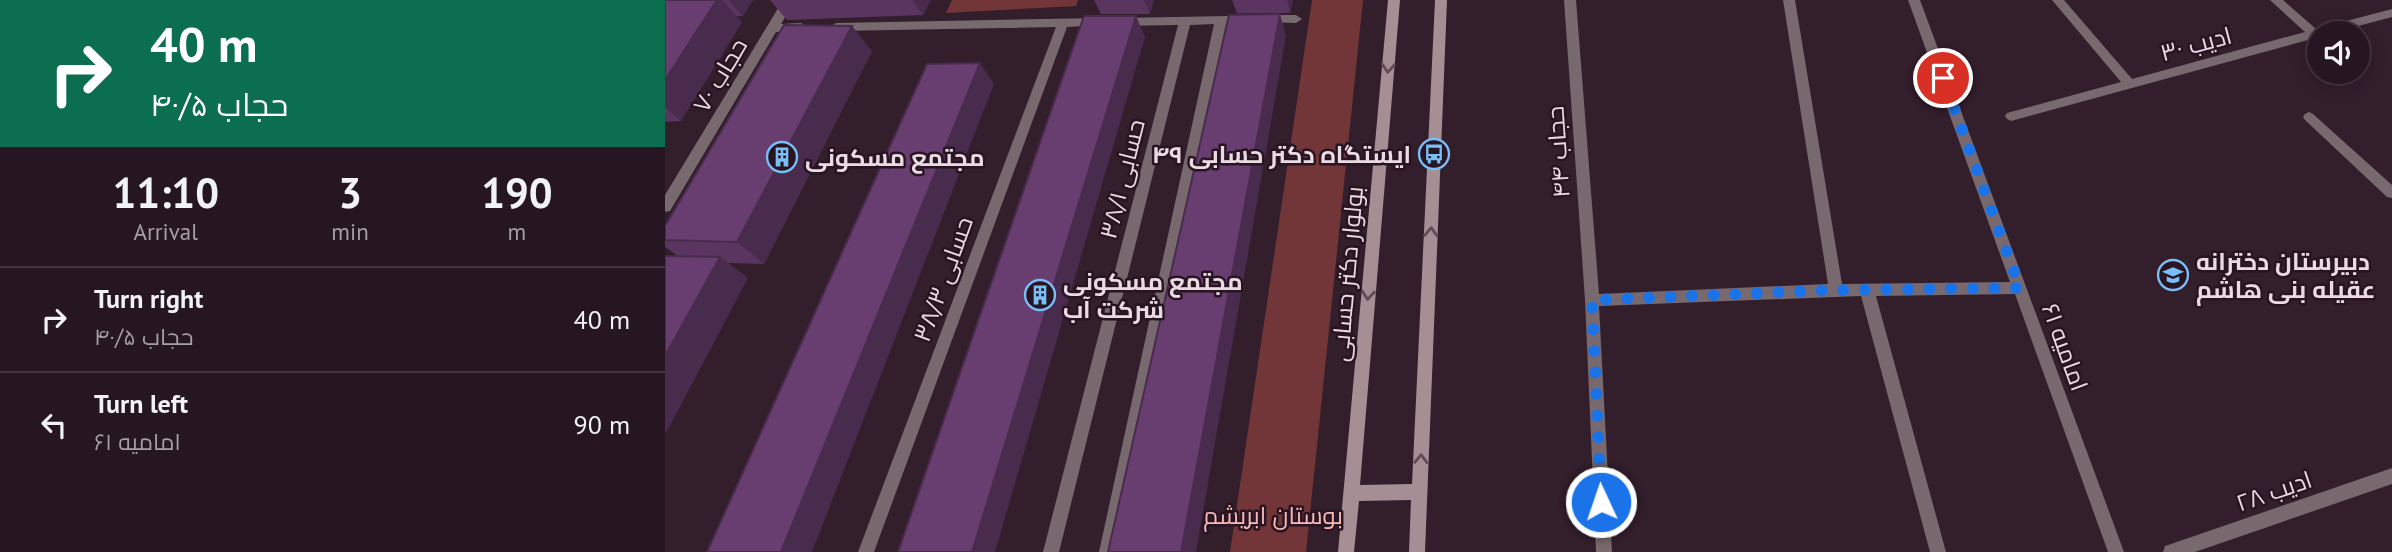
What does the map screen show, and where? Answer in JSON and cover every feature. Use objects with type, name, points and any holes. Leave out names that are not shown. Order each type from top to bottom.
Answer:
[{"type":"main road","name":"بولوار دکتر حسابی","points":[[1346,552],[1394,0]]},
{"type":"main road","points":[[1417,552],[1441,0]]},
{"type":"main road","points":[[1350,493],[1419,492]]},
{"type":"street","name":"حجاب ۷۰","points":[[665,207],[789,0]]},
{"type":"street","name":"حجاب ۴۴","points":[[1570,0],[1592,300],[1604,552]]},
{"type":"street","points":[[1789,0],[1836,290]]},
{"type":"street","name":"امامیه ۶۱","points":[[1914,0],[2116,552]]},
{"type":"street","points":[[2058,0],[2130,83]]},
{"type":"street","points":[[2276,0],[2307,28]]},
{"type":"street","name":"ادیب ۳۰","points":[[2362,21],[2392,13]]},
{"type":"street","points":[[828,27],[1296,19]]},
{"type":"street","points":[[1107,552],[1221,20]]},
{"type":"street","name":"حسابی ۳۸/۱","points":[[1051,552],[1185,21]]},
{"type":"street","name":"حسابی ۳۸/۳","points":[[866,552],[1063,23]]},
{"type":"street","points":[[772,28],[814,27]]},
{"type":"street","name":"ادیب ۳۰","points":[[2011,116],[2307,36]]},
{"type":"street","points":[[2309,117],[2392,193]]},
{"type":"street","points":[[1592,300],[1836,290],[2020,288]]},
{"type":"street","points":[[1867,290],[1938,552]]},
{"type":"street","name":"ادیب ۲۸","points":[[2171,552],[2392,476]]},
{"type":"green space","points":[[952,0],[1078,0],[1076,6],[946,13]]},
{"type":"green space","name":"بوستان ابریشم","points":[[1312,0],[1363,0],[1306,552],[1230,552]]},
{"type":"building","points":[[665,0],[717,0],[665,80]]},
{"type":"building","name":"مجتمع مسکونی شرکت آب","points":[[1280,14],[1181,552],[1108,552],[1229,15]]},
{"type":"building","name":"مجتمع مسکونی شرکت آب","points":[[1084,16],[1136,16],[972,552],[898,552]]},
{"type":"building","points":[[784,25],[852,26],[737,242],[665,240],[665,226]]},
{"type":"building","points":[[980,63],[781,552],[707,552],[927,64]]},
{"type":"building","points":[[665,256],[720,257],[665,356]]},
{"type":"place","name":"ایستگاه دکتر حسابی ۴۹","points":[[1434,154]]},
{"type":"place","name":"مجتمع مسکونی","points":[[782,157]]},
{"type":"place","name":"دبیرستان دخترانه عقیله بنی هاشم","points":[[2173,275]]},
{"type":"place","name":"مجتمع مسکونی شرکت آب","points":[[1040,295]]},
{"type":"route","points":[[1601,502],[1592,300],[1836,290],[2020,288],[1943,78]]}]
